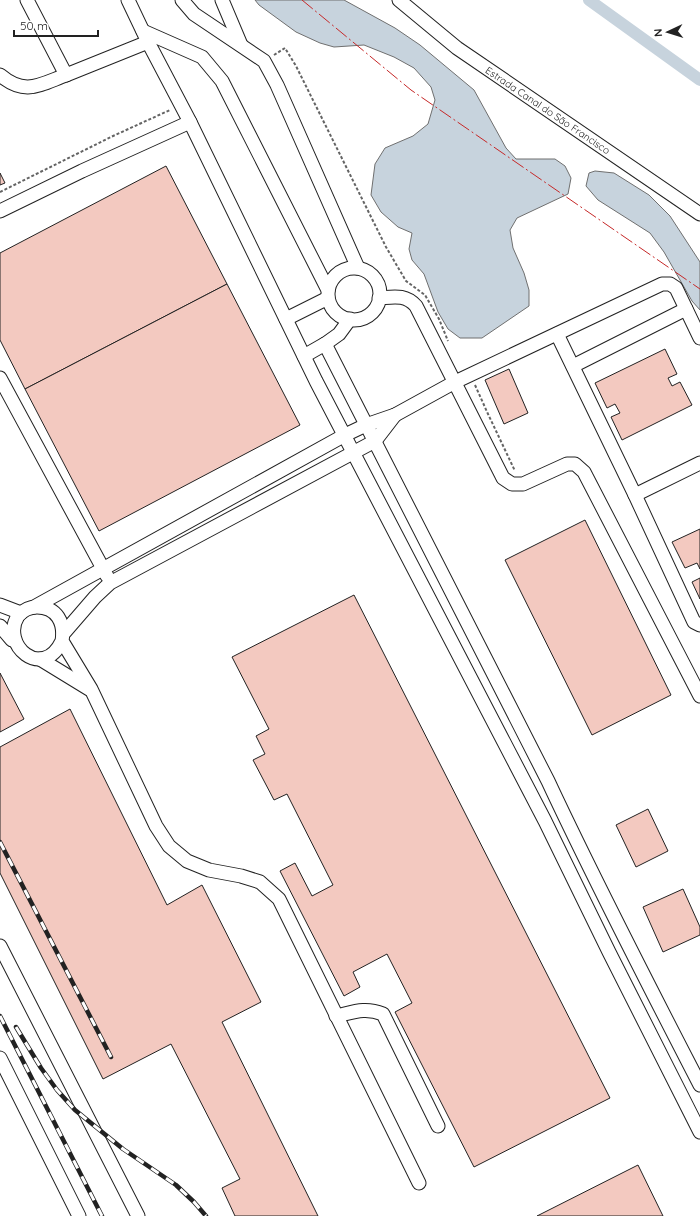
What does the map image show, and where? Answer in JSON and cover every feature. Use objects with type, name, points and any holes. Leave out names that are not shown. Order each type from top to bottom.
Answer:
[{"type":"street","points":[[27,0],[66,75]]},
{"type":"street","points":[[128,0],[190,122],[304,356],[526,786],[609,952],[696,1116],[700,1132]]},
{"type":"street","points":[[182,0],[194,14],[264,61],[277,85],[358,268]]},
{"type":"street","points":[[222,0],[241,45]]},
{"type":"street","name":"Estrada Canal do São Francisco","points":[[399,0],[457,48],[700,214]]},
{"type":"street","points":[[0,75],[18,87],[33,87],[66,75],[146,36],[202,57],[222,81],[328,294],[331,306],[342,317],[350,320],[366,317],[377,306],[379,290],[374,279],[365,271],[358,268],[349,268],[335,276],[331,282],[328,294],[286,319]]},
{"type":"street","points":[[0,211],[82,171],[190,122]]},
{"type":"street","points":[[395,415],[375,441],[110,583],[95,597],[63,637],[59,648],[48,657],[40,659],[26,657],[15,647],[11,632],[13,625],[16,618],[27,609],[34,607],[345,435],[366,425],[395,415],[455,382],[662,284],[670,284],[676,288],[700,338]]},
{"type":"street","points":[[379,298],[400,296],[412,302],[416,306],[503,478],[512,484],[523,484],[567,464],[575,464],[584,472],[700,696]]},
{"type":"street","points":[[573,366],[686,309]]},
{"type":"street","points":[[304,356],[339,334],[350,320]]},
{"type":"street","points":[[557,334],[635,495],[694,622],[700,625]]},
{"type":"street","points":[[325,344],[545,776],[626,942],[700,1085]]},
{"type":"street","points":[[0,378],[110,583]]},
{"type":"street","points":[[635,495],[700,463]]},
{"type":"street","points":[[223,503],[230,519]]},
{"type":"street","points":[[437,613],[457,603]]},
{"type":"street","points":[[0,605],[21,613]]},
{"type":"street","points":[[34,607],[42,607],[49,610],[60,619],[63,637],[91,689],[156,826],[169,846],[187,861],[209,870],[241,876],[260,882],[279,899],[419,1183]]},
{"type":"street","points":[[0,626],[12,640]]},
{"type":"street","points":[[40,659],[91,689]]},
{"type":"street","points":[[526,786],[545,776]]},
{"type":"street","points":[[609,952],[626,942]]},
{"type":"street","points":[[0,946],[138,1216]]},
{"type":"street","points":[[336,1016],[366,1010],[374,1010],[383,1014],[438,1126]]},
{"type":"street","points":[[0,1058],[78,1216]]},
{"type":"path","points":[[264,61],[285,48],[296,66],[386,247],[406,280],[425,295],[439,319],[451,346]]},
{"type":"path","points":[[0,192],[181,104]]},
{"type":"path","points":[[470,375],[513,468],[523,484]]},
{"type":"shaded area","points":[[255,0],[344,0],[395,28],[420,45],[474,90],[506,148],[516,159],[555,159],[565,166],[571,178],[568,194],[517,218],[510,230],[513,248],[524,273],[529,290],[529,306],[482,338],[460,338],[448,329],[438,312],[424,274],[412,260],[409,249],[412,233],[398,227],[381,212],[371,195],[375,164],[385,148],[413,136],[428,124],[435,100],[431,87],[414,68],[394,57],[364,45],[334,47],[320,43],[296,32],[259,5]]},
{"type":"shaded area","points":[[595,171],[614,173],[649,195],[670,216],[700,262],[700,310],[692,301],[664,252],[650,233],[598,200],[586,186],[589,173]]},
{"type":"building","points":[[166,166],[227,284],[25,389],[0,340],[0,253]]},
{"type":"building","points":[[0,173],[5,183],[0,185]]},
{"type":"building","points":[[227,284],[300,425],[99,531],[25,389]]},
{"type":"building","points":[[665,349],[677,374],[668,378],[672,386],[680,382],[692,405],[622,440],[611,417],[620,413],[615,404],[607,408],[595,383]]},
{"type":"building","points":[[509,369],[528,413],[504,424],[485,380]]},
{"type":"building","points":[[585,520],[671,695],[592,735],[505,560]]},
{"type":"building","points":[[700,529],[700,569],[697,563],[685,568],[672,542]]},
{"type":"building","points":[[700,578],[700,599],[692,582]]},
{"type":"building","points":[[354,595],[610,1098],[474,1167],[395,1012],[412,1003],[387,954],[353,972],[360,987],[344,996],[280,871],[295,863],[312,896],[333,885],[287,794],[274,800],[253,760],[265,754],[256,736],[269,729],[232,657]]},
{"type":"building","points":[[0,673],[24,719],[0,732]]},
{"type":"building","points":[[70,709],[167,905],[202,885],[261,1002],[222,1022],[318,1216],[235,1216],[222,1188],[240,1179],[171,1044],[103,1079],[0,873],[0,747]]},
{"type":"building","points":[[648,809],[668,851],[636,867],[616,825]]},
{"type":"building","points":[[683,889],[700,927],[700,935],[663,952],[643,907]]},
{"type":"building","points":[[638,1165],[663,1216],[537,1216]]},
{"type":"waterway","points":[[589,0],[700,80]]},
{"type":"railway","points":[[0,842],[111,1057]]},
{"type":"railway","points":[[0,1016],[102,1216]]},
{"type":"railway","points":[[16,1027],[41,1068],[57,1090],[75,1110],[123,1149],[176,1185],[206,1216]]},
{"type":"power","points":[[302,0],[411,90],[700,289]]}]
